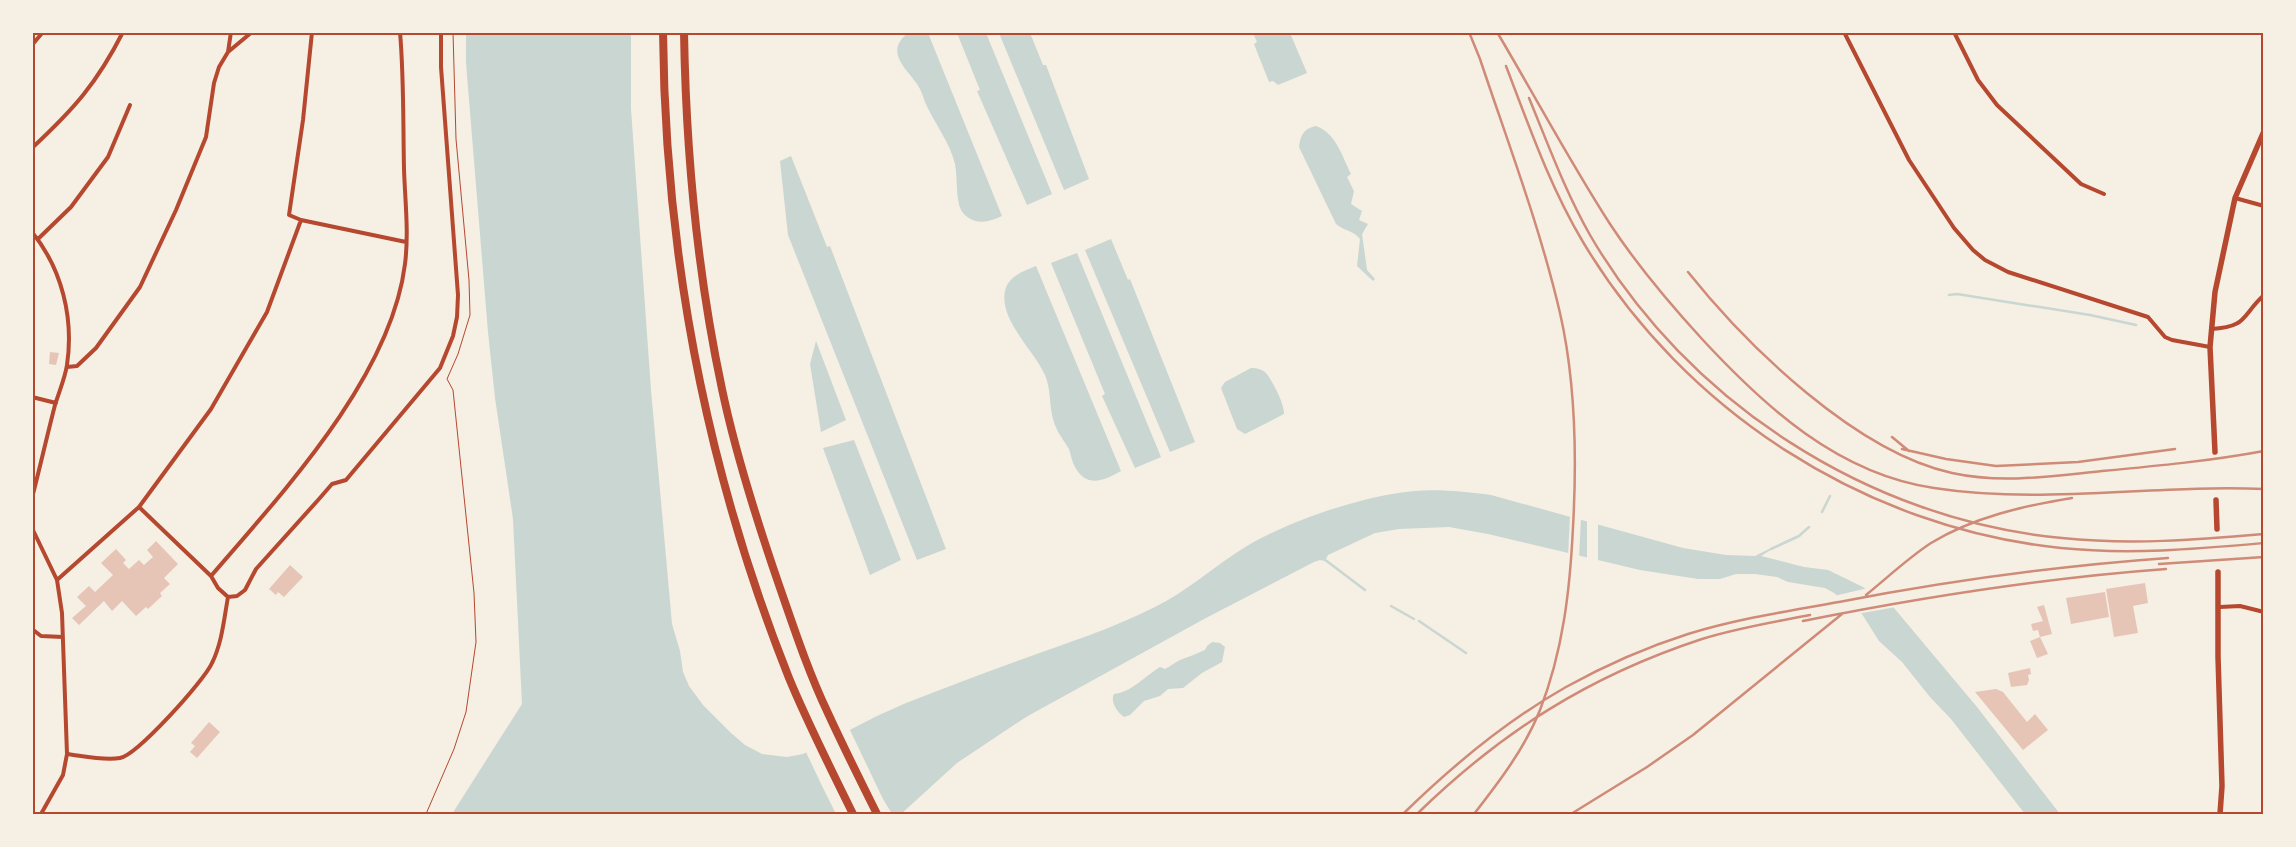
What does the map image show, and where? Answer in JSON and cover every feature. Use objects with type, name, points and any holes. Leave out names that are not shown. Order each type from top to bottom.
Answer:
[{"type":"highway","points":[[663,32],[665,120],[671,205],[686,313],[700,390],[721,476],[766,618],[807,719],[853,814]]},
{"type":"highway","points":[[684,32],[686,114],[693,199],[708,314],[722,390],[756,517],[790,617],[827,711],[877,814]]},
{"type":"main road","points":[[2215,452],[2210,348],[2216,284],[2235,198],[2264,131]]},
{"type":"main road","points":[[2216,500],[2217,529]]},
{"type":"main road","points":[[2218,572],[2220,606],[2218,657],[2222,786],[2220,814]]},
{"type":"street","points":[[32,45],[43,32]]},
{"type":"street","points":[[32,148],[78,104],[96,80],[123,32]]},
{"type":"street","points":[[228,52],[231,32]]},
{"type":"street","points":[[67,367],[78,366],[96,348],[140,287],[197,161],[208,127],[209,103],[219,67],[228,52],[252,32]]},
{"type":"street","points":[[312,32],[303,120],[289,215],[301,220],[406,242]]},
{"type":"street","points":[[211,576],[266,515],[350,399],[371,364],[397,298],[405,265],[406,242],[405,107],[400,32]]},
{"type":"street","points":[[139,506],[211,576],[218,588],[228,597],[237,596],[245,590],[256,569],[332,484],[346,480],[434,376],[449,347],[457,317],[458,295],[442,77],[441,32]]},
{"type":"street","points":[[1844,32],[1909,160],[1954,228],[1973,250],[1985,260],[2008,272],[2148,317],[2165,337],[2172,340],[2210,348]]},
{"type":"street","points":[[1954,32],[1978,80],[1996,105],[2081,184],[2104,194]]},
{"type":"street","points":[[38,239],[71,207],[108,157],[130,105]]},
{"type":"street","points":[[2235,198],[2264,206]]},
{"type":"street","points":[[56,580],[139,506],[211,409],[246,352],[267,312],[301,220]]},
{"type":"street","points":[[32,232],[46,251],[65,296],[69,341],[67,367],[32,498]]},
{"type":"street","points":[[2211,329],[2227,328],[2239,323],[2264,295]]},
{"type":"street","points":[[32,397],[56,403]]},
{"type":"street","points":[[32,528],[56,580],[62,613],[67,754],[63,775],[41,814]]},
{"type":"street","points":[[67,754],[121,758],[134,751],[150,736],[211,665],[220,644],[228,597]]},
{"type":"street","points":[[2220,606],[2240,606],[2264,612]]},
{"type":"street","points":[[32,629],[41,636],[63,637]]},
{"type":"path","points":[[426,814],[466,712],[476,642],[474,593],[453,390],[446,379],[458,354],[470,315],[468,270],[456,139],[453,32]]},
{"type":"shaded area","points":[[466,32],[631,33],[631,109],[651,390],[672,624],[680,651],[683,672],[689,686],[703,705],[731,733],[745,745],[762,754],[787,757],[803,754],[906,703],[1121,623],[1165,602],[1247,546],[1306,518],[1351,503],[1395,493],[1424,490],[1491,495],[1683,548],[1726,555],[1755,556],[1774,548],[1761,556],[1804,567],[1828,570],[1863,587],[1894,608],[1977,707],[2060,814],[2025,814],[1951,719],[1930,697],[1902,662],[1879,641],[1862,614],[1825,588],[1755,574],[1736,574],[1720,579],[1698,579],[1640,570],[1488,534],[1449,527],[1399,529],[1375,533],[1328,555],[1325,561],[1314,562],[1204,619],[1026,717],[957,763],[901,814],[452,814],[522,704],[513,519],[495,398],[488,332],[466,63]]},
{"type":"shaded area","points":[[908,33],[928,33],[1002,216],[982,222],[972,220],[960,209],[953,156],[920,89],[899,60],[898,47],[901,40]]},
{"type":"shaded area","points":[[957,33],[986,33],[1052,194],[1027,205],[977,91],[980,90]]},
{"type":"shaded area","points":[[999,33],[1030,33],[1043,65],[1046,65],[1089,179],[1064,190]]},
{"type":"shaded area","points":[[1253,33],[1290,33],[1307,73],[1278,85],[1273,81],[1269,82],[1254,44],[1257,42]]},
{"type":"shaded area","points":[[1316,126],[1329,134],[1351,174],[1347,177],[1354,191],[1351,204],[1362,211],[1359,220],[1368,224],[1362,234],[1367,270],[1375,279],[1373,281],[1357,266],[1360,239],[1336,224],[1299,147],[1303,133]]},
{"type":"shaded area","points":[[791,156],[827,247],[830,246],[946,549],[917,560],[788,235],[780,161]]},
{"type":"shaded area","points":[[1111,239],[1128,280],[1130,279],[1195,442],[1170,452],[1085,250]]},
{"type":"shaded area","points":[[1077,253],[1161,457],[1135,468],[1102,396],[1105,394],[1051,263]]},
{"type":"shaded area","points":[[1036,266],[1121,471],[1103,479],[1096,481],[1085,478],[1075,467],[1069,449],[1054,423],[1045,375],[1007,313],[1005,291],[1009,281]]},
{"type":"shaded area","points":[[816,341],[846,420],[821,432],[810,364]]},
{"type":"shaded area","points":[[1251,368],[1263,371],[1269,376],[1280,399],[1284,414],[1245,434],[1237,429],[1221,388],[1225,382]]},
{"type":"shaded area","points":[[854,440],[901,560],[870,575],[823,448]]},
{"type":"shaded area","points":[[1212,642],[1220,643],[1225,647],[1222,662],[1202,673],[1183,688],[1168,689],[1160,696],[1144,701],[1130,715],[1124,717],[1117,710],[1113,700],[1114,694],[1133,687],[1160,667],[1165,669],[1180,660],[1205,650]]},
{"type":"pier","points":[[1570,515],[1581,518],[1579,558],[1568,556]]},
{"type":"pier","points":[[1587,520],[1598,523],[1598,563],[1587,560]]},
{"type":"pier","points":[[1868,588],[1896,607],[1857,614],[1834,596]]},
{"type":"pier","points":[[849,728],[892,814],[836,814],[805,750]]},
{"type":"building","points":[[50,352],[59,353],[56,365],[49,364]]},
{"type":"building","points":[[156,541],[178,564],[164,578],[170,584],[160,593],[162,596],[148,609],[146,607],[136,616],[122,601],[112,611],[104,601],[79,625],[72,618],[86,606],[77,597],[89,586],[95,592],[113,575],[101,563],[116,549],[126,560],[123,563],[129,569],[139,560],[144,565],[153,557],[147,550]]},
{"type":"building","points":[[290,565],[303,577],[284,597],[278,592],[276,595],[269,589]]},
{"type":"building","points":[[2145,583],[2148,603],[2133,606],[2138,633],[2114,637],[2106,589]]},
{"type":"building","points":[[2105,592],[2109,617],[2071,624],[2066,598]]},
{"type":"building","points":[[2044,605],[2052,634],[2040,637],[2038,630],[2033,631],[2031,624],[2043,621],[2037,607]]},
{"type":"building","points":[[2040,637],[2048,654],[2037,658],[2030,641]]},
{"type":"building","points":[[2030,668],[2031,674],[2028,675],[2027,685],[2011,687],[2008,673]]},
{"type":"building","points":[[1996,689],[2003,692],[2027,722],[2035,714],[2048,730],[2023,750],[1975,692]]},
{"type":"building","points":[[209,722],[220,732],[197,758],[190,752],[195,746],[191,743]]},
{"type":"waterway","points":[[1949,295],[1957,294],[2090,315],[2136,325]]},
{"type":"waterway","points":[[1822,512],[1830,496]]},
{"type":"waterway","points":[[1771,549],[1799,536],[1809,527]]},
{"type":"waterway","points":[[1324,559],[1365,590]]},
{"type":"waterway","points":[[1391,606],[1414,619]]},
{"type":"waterway","points":[[1419,621],[1466,653]]},
{"type":"railway","points":[[1469,32],[1523,185],[1552,281],[1560,313],[1569,366],[1575,447],[1570,574],[1560,643],[1548,688],[1527,738],[1502,777],[1474,814]]},
{"type":"railway","points":[[1497,32],[1595,201],[1620,239],[1654,283],[1702,339],[1751,389],[1806,434],[1835,453],[1866,468],[1899,480],[1934,488],[1975,493],[2016,495],[2181,489],[2264,489]]},
{"type":"railway","points":[[1506,66],[1560,200],[1583,242],[1624,303],[1673,358],[1727,408],[1786,451],[1850,487],[1918,516],[1988,536],[2061,548],[2112,551],[2188,549],[2264,543]]},
{"type":"railway","points":[[1529,98],[1557,167],[1581,218],[1590,235],[1630,295],[1678,350],[1731,400],[1790,442],[1853,478],[1920,507],[1990,527],[2062,538],[2113,541],[2188,540],[2264,534]]},
{"type":"railway","points":[[1688,272],[1741,332],[1806,393],[1842,420],[1879,443],[1916,461],[1952,473],[2008,479],[2046,477],[2183,463],[2264,451]]},
{"type":"railway","points":[[1892,437],[1909,451]]},
{"type":"railway","points":[[1902,449],[1946,459],[1996,466],[2078,462],[2175,449]]},
{"type":"railway","points":[[1866,595],[1914,555],[1947,534],[1999,514],[2072,498]]},
{"type":"railway","points":[[2159,564],[2264,557]]},
{"type":"railway","points":[[1403,814],[1480,745],[1522,714],[1580,679],[1610,664],[1673,639],[1706,629],[1782,612],[1921,587],[2044,570],[2168,558]]},
{"type":"railway","points":[[1803,621],[1984,589],[2166,569]]},
{"type":"railway","points":[[1571,814],[1647,767],[1693,735],[1842,614]]},
{"type":"railway","points":[[1417,814],[1449,784],[1514,732],[1584,689],[1622,670],[1702,639],[1742,628],[1810,615]]}]
